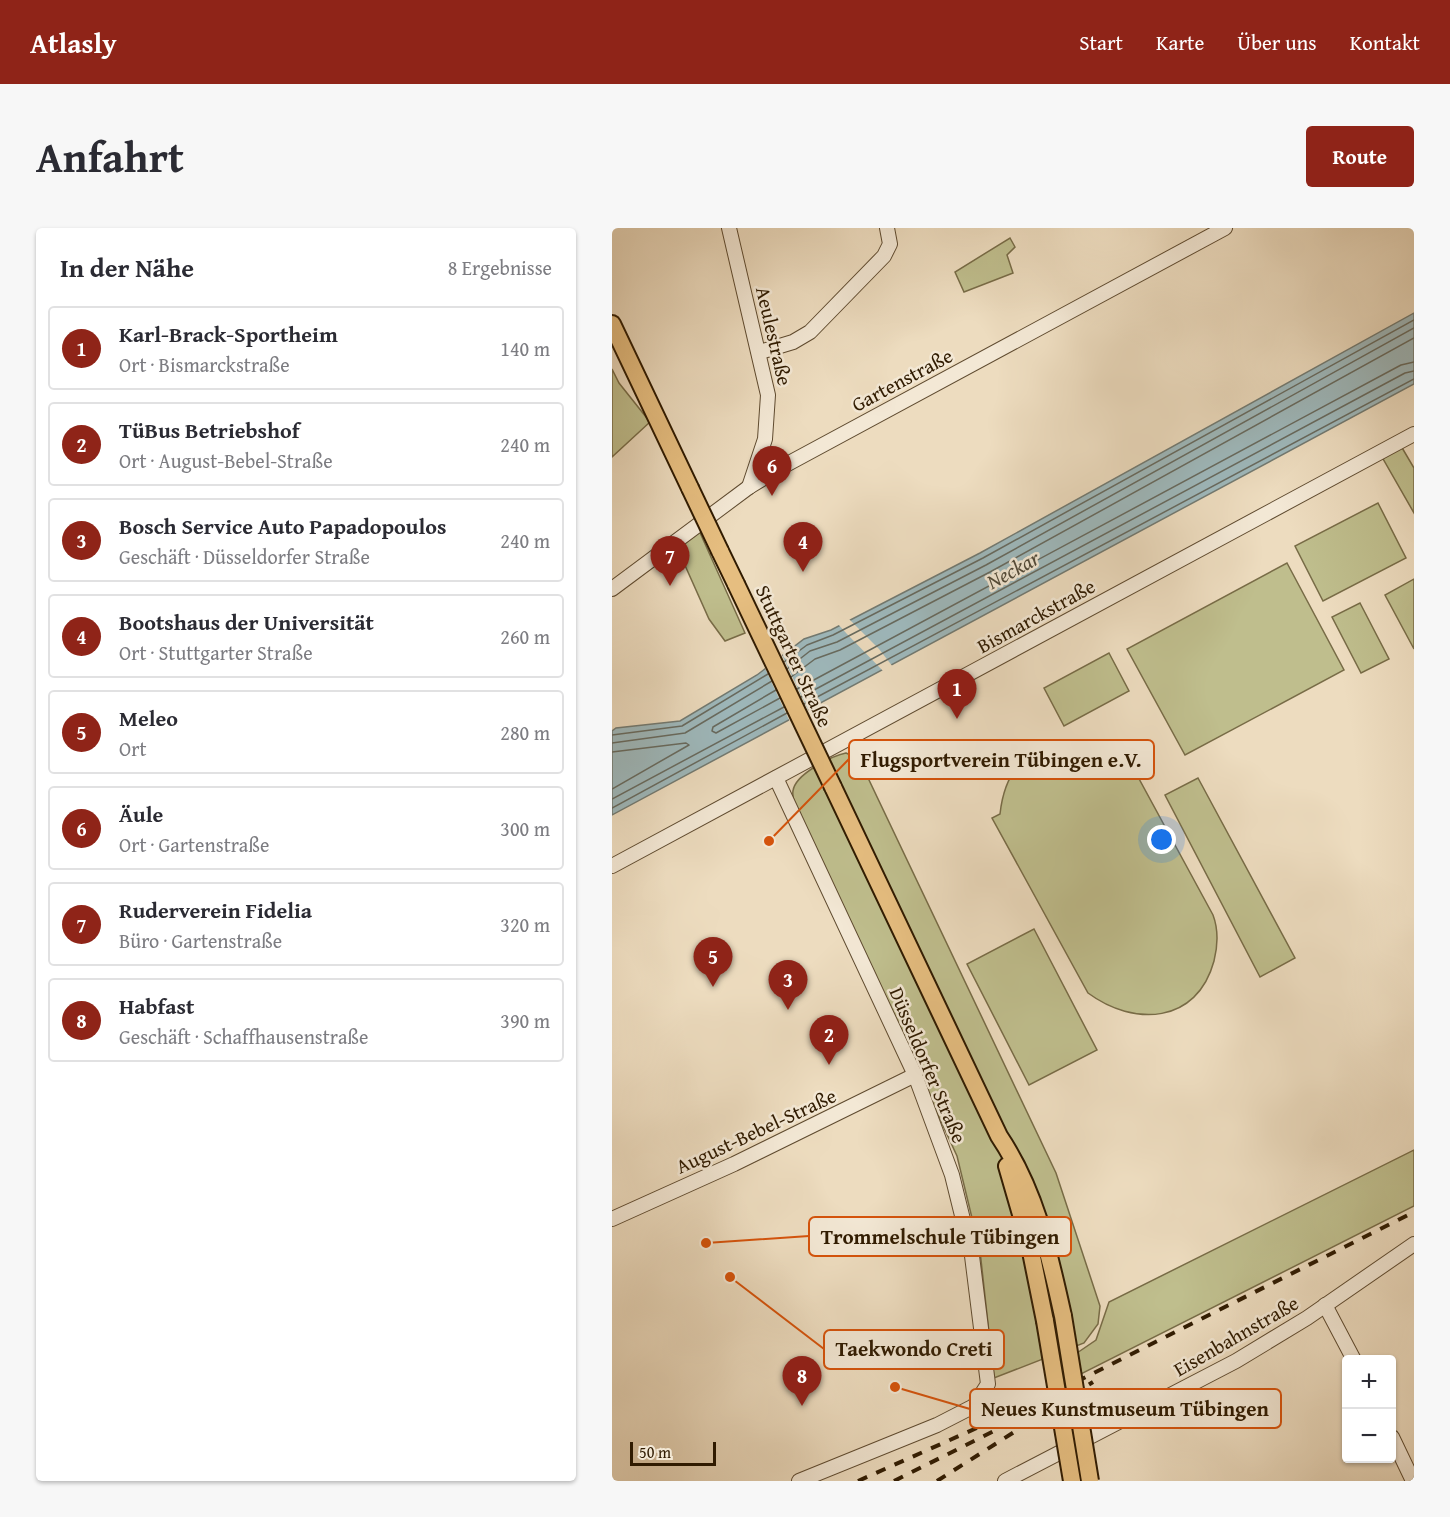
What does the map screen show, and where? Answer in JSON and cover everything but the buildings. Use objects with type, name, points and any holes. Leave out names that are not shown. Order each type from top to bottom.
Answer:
[{"type":"main road","name":"Stuttgarter Straße","points":[[612,324],[999,1136],[1029,1242],[1072,1481]]},
{"type":"main road","name":"Stuttgarter Straße","points":[[999,1136],[1011,1153],[1040,1222],[1063,1316],[1090,1481]]},
{"type":"street","name":"Aeulestraße","points":[[729,228],[768,391],[765,439],[749,488]]},
{"type":"street","points":[[760,352],[793,342],[816,327],[884,256],[890,244],[887,228]]},
{"type":"street","name":"Gartenstraße","points":[[612,589],[749,488],[789,463],[1226,228]]},
{"type":"street","name":"Bismarckstraße","points":[[612,866],[1414,434]]},
{"type":"street","name":"Düsseldorfer Straße","points":[[776,778],[915,1074],[952,1175],[972,1256],[988,1384],[975,1406],[937,1425],[799,1481]]},
{"type":"street","name":"August-Bebel-Straße","points":[[612,1219],[734,1164],[915,1074]]},
{"type":"street","name":"Eisenbahnstraße","points":[[1005,1481],[1236,1361],[1325,1305],[1414,1244]]},
{"type":"street","points":[[1325,1305],[1352,1355]]},
{"type":"street","points":[[1396,1445],[1413,1481]]},
{"type":"shaded area","points":[[1010,238],[1015,247],[1007,255],[1013,273],[964,292],[955,272]]},
{"type":"shaded area","points":[[612,369],[619,383],[650,422],[612,457]]},
{"type":"shaded area","points":[[1401,446],[1414,468],[1414,513],[1382,457]]},
{"type":"shaded area","points":[[1378,503],[1406,558],[1323,601],[1295,546]]},
{"type":"shaded area","points":[[697,526],[745,633],[725,641],[709,619],[675,543]]},
{"type":"shaded area","points":[[1287,563],[1344,670],[1185,755],[1127,649]]},
{"type":"shaded area","points":[[1414,579],[1414,649],[1385,595]]},
{"type":"shaded area","points":[[1360,603],[1389,659],[1361,673],[1332,617]]},
{"type":"shaded area","points":[[1109,653],[1129,691],[1064,726],[1044,688]]},
{"type":"shaded area","points":[[1063,740],[1100,745],[1117,753],[1132,766],[1213,915],[1217,938],[1214,961],[1206,982],[1194,997],[1179,1008],[1162,1013],[1144,1014],[1125,1011],[1106,1004],[1088,993],[992,818],[1000,814],[1006,788],[1018,766],[1037,750]]},
{"type":"shaded area","points":[[846,753],[859,759],[1056,1173],[1100,1306],[1098,1324],[1084,1343],[994,1378],[980,1251],[957,1156],[795,806],[793,791],[800,778],[824,762]]},
{"type":"shaded area","points":[[1198,778],[1295,958],[1260,977],[1165,795]]},
{"type":"shaded area","points":[[1034,929],[1097,1050],[1029,1085],[967,964]]},
{"type":"shaded area","points":[[1414,1150],[1414,1206],[1081,1374],[1077,1353],[1096,1340],[1109,1302]]},
{"type":"water","name":"Neckar","points":[[1414,313],[1414,384],[612,815],[612,731],[616,728],[680,721],[757,675],[804,639],[831,630],[980,553]]},
{"type":"pier","points":[[847,617],[879,649],[893,667],[884,672],[837,623]]},
{"type":"pier","points":[[781,653],[809,712],[790,722],[764,666]]},
{"type":"railway","points":[[858,1481],[1044,1398],[1414,1212]]},
{"type":"railway","points":[[937,1481],[1093,1382]]},
{"type":"railway","points":[[894,1481],[1026,1415]]},
{"type":"place","name":"Äule","points":[[772,496]]},
{"type":"place","name":"Bootshaus der Universität","points":[[803,572]]},
{"type":"place","name":"Ruderverein Fidelia","points":[[670,586]]},
{"type":"place","name":"Karl-Brack-Sportheim","points":[[957,719]]},
{"type":"place","name":"Flugsportverein Tübingen e.V.","points":[[769,841]]},
{"type":"place","name":"Meleo","points":[[713,987]]},
{"type":"place","name":"Bosch Service Auto Papadopoulos","points":[[788,1010]]},
{"type":"place","name":"TüBus Betriebshof","points":[[829,1065]]},
{"type":"place","name":"Trommelschule Tübingen","points":[[706,1243]]},
{"type":"place","name":"Taekwondo Creti","points":[[730,1277]]},
{"type":"place","name":"Neues Kunstmuseum Tübingen","points":[[895,1387]]},
{"type":"place","name":"Habfast","points":[[802,1406]]}]
